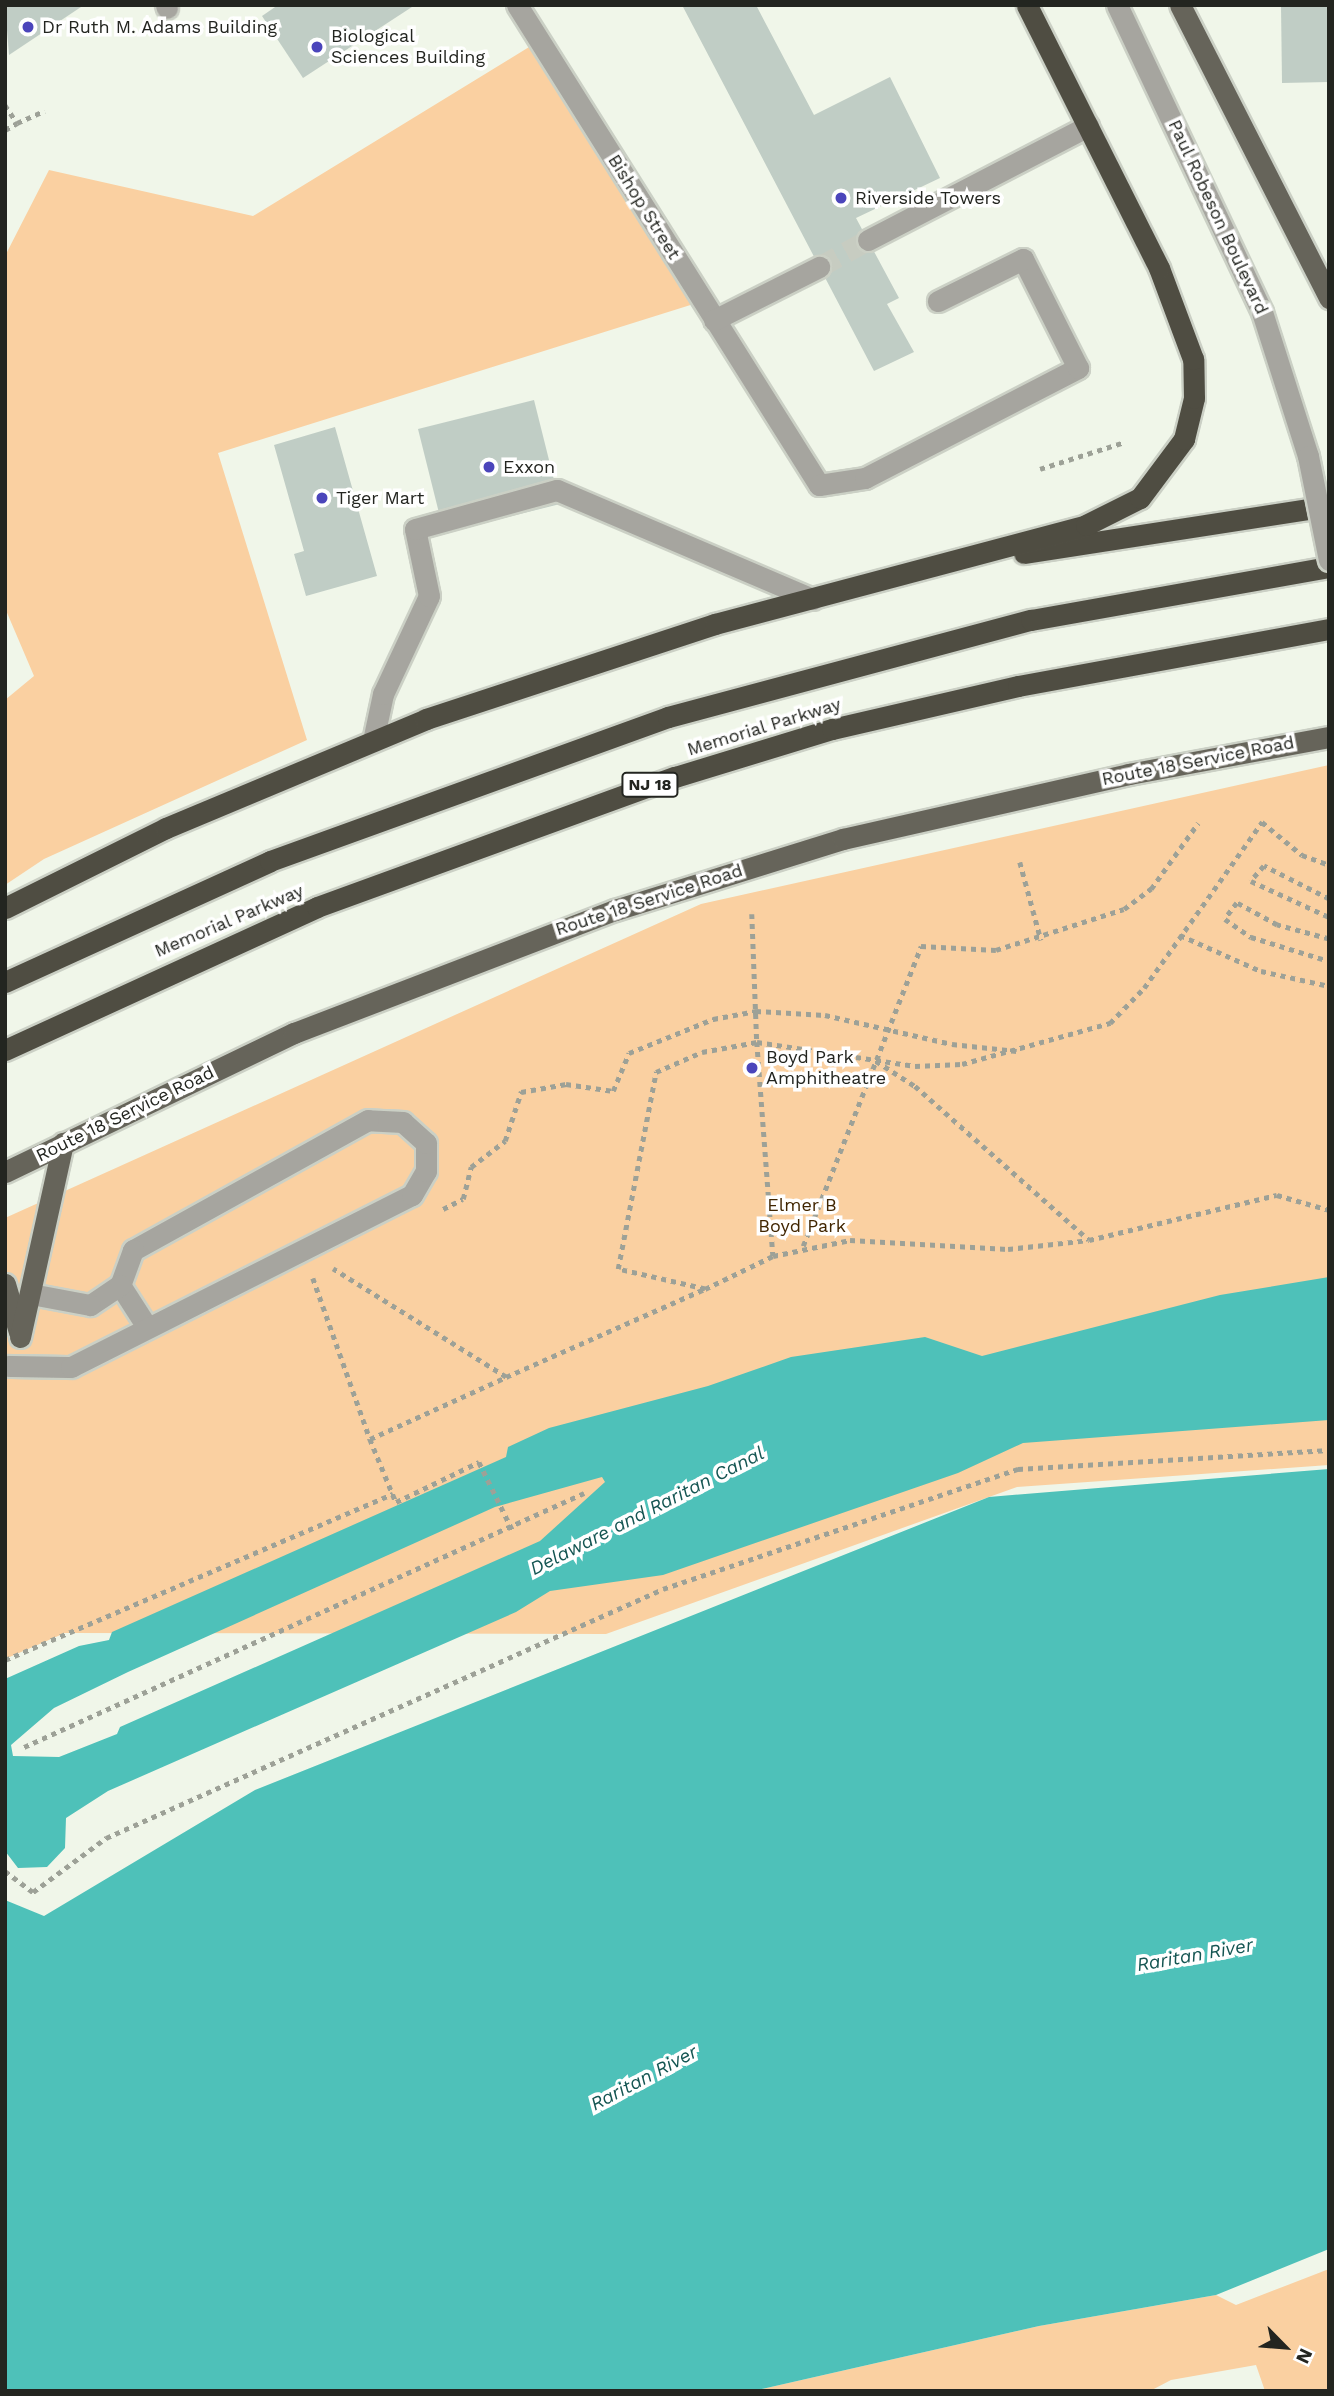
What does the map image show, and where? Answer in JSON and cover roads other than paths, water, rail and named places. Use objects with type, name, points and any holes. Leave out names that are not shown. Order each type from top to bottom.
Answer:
[{"type":"highway","points":[[5,908],[166,828],[373,741],[662,641],[1086,524],[1140,498],[1178,453],[1191,418],[1196,379],[1188,342],[1159,268],[1027,5]]},
{"type":"highway","points":[[956,562],[1329,506]]},
{"type":"highway","name":"Memorial Parkway","points":[[5,982],[270,861],[667,717],[1031,620],[1329,567]]},
{"type":"highway","name":"Memorial Parkway","points":[[5,1051],[317,907],[663,781],[943,703],[1329,629]]},
{"type":"main road","points":[[1180,5],[1329,298]]},
{"type":"main road","name":"Route 18 Service Road","points":[[5,1172],[371,1000],[705,881],[843,839],[1027,796],[1329,737]]},
{"type":"main road","points":[[20,1337],[63,1143]]},
{"type":"main road","points":[[5,1284],[20,1337]]},
{"type":"street","name":"Bishop Street","points":[[517,5],[818,485],[865,478],[1078,368],[1023,259],[938,301]]},
{"type":"street","name":"Paul Robeson Boulevard","points":[[1116,5],[1262,312],[1308,456],[1329,560]]},
{"type":"street","points":[[868,240],[1088,126]]},
{"type":"street","points":[[714,320],[819,267]]},
{"type":"street","points":[[373,741],[383,694],[429,596],[415,529],[557,490],[813,599]]},
{"type":"street","points":[[20,1337],[6,1368],[71,1367],[412,1195],[426,1171],[426,1143],[403,1122],[368,1119],[133,1250],[120,1285],[90,1305],[31,1294]]},
{"type":"street","points":[[120,1285],[147,1327]]},
{"type":"water","name":"Delaware and Raritan Canal","points":[[1329,1277],[1329,1420],[1023,1443],[958,1473],[663,1575],[550,1591],[516,1612],[108,1791],[66,1818],[65,1848],[47,1867],[18,1868],[5,1851],[5,1679],[79,1646],[109,1640],[112,1632],[506,1457],[508,1447],[549,1428],[708,1386],[791,1357],[925,1337],[982,1356],[1220,1295]],"holes":[[[602,1477],[605,1482],[540,1541],[120,1727],[117,1734],[59,1757],[13,1756],[11,1745],[54,1708],[128,1672],[495,1507]]]},
{"type":"water","name":"Raritan River","points":[[1329,1469],[1329,2249],[1216,2295],[1039,2326],[753,2391],[5,2391],[5,1900],[44,1916],[255,1790],[989,1497]]},
{"type":"tunnel","points":[[819,267],[868,240]]},
{"type":"place","name":"Dr Ruth M. Adams Building","points":[[28,27]]},
{"type":"place","name":"Biological Sciences Building","points":[[317,47]]},
{"type":"place","name":"Riverside Towers","points":[[841,198]]},
{"type":"place","name":"Exxon","points":[[489,467]]},
{"type":"place","name":"Tiger Mart","points":[[322,498]]},
{"type":"place","name":"Boyd Park Amphitheatre","points":[[752,1068]]},
{"type":"park label","name":"Elmer B Boyd Park","points":[[802,1216]]}]
